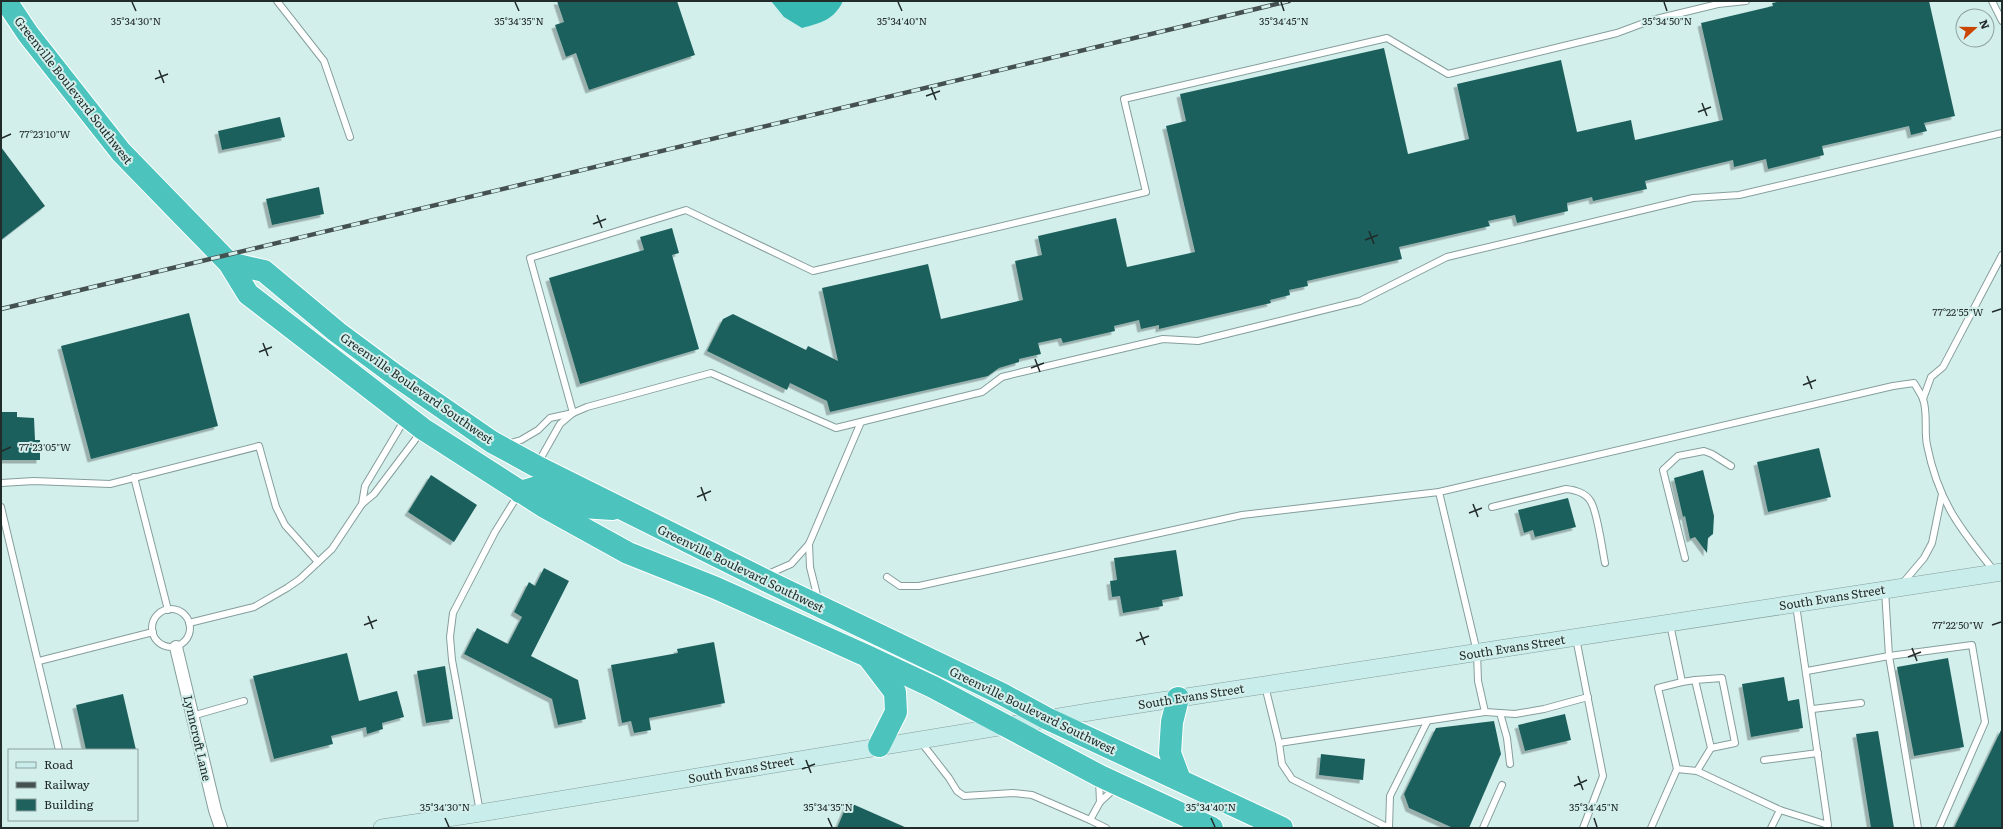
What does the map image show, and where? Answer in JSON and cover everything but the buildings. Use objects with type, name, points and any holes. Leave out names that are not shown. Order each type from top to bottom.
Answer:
[{"type":"highway","name":"Greenville Boulevard Southwest","points":[[6,1],[28,34],[121,152],[229,262],[248,294],[430,434],[520,492],[567,520],[628,553],[716,588],[933,687],[1109,780],[1206,827]]},
{"type":"highway","name":"Greenville Boulevard Southwest","points":[[229,262],[264,271],[337,332],[395,375],[501,446],[536,466],[760,578],[1002,694],[1048,719],[1282,828]]},
{"type":"highway","points":[[430,434],[474,449],[506,465],[522,471],[536,466]]},
{"type":"highway","points":[[520,492],[536,487],[544,488],[581,507],[624,510]]},
{"type":"highway","points":[[867,656],[895,692],[896,712],[879,746]]},
{"type":"highway","points":[[1178,698],[1172,722],[1170,753],[1180,780]]},
{"type":"main road","name":"South Evans Street","points":[[382,828],[1178,698],[1892,588],[2000,575]]},
{"type":"street","name":"Lynncroft Lane","points":[[176,647],[215,810],[221,828]]},
{"type":"lane","points":[[277,1],[324,61],[350,136]]},
{"type":"lane","points":[[573,412],[530,258],[686,210],[813,271],[1146,192],[1124,99],[1387,38],[1448,74],[1617,33],[1659,18],[1718,4],[1746,1]]},
{"type":"lane","points":[[1992,1],[2002,21]]},
{"type":"lane","points":[[501,446],[521,440],[538,430],[550,418],[711,373],[836,428],[982,392],[1002,377],[1029,370],[1163,339],[1198,341],[1360,301],[1446,257],[1693,198],[1739,195],[2002,133]]},
{"type":"lane","points":[[1923,399],[1931,377],[1943,366],[2002,255]]},
{"type":"lane","points":[[887,577],[900,586],[919,586],[1242,515],[1439,492],[1893,386],[1914,383],[1923,399],[1927,444],[1942,494],[1951,514],[1967,538],[2000,575]]},
{"type":"lane","points":[[536,466],[560,424],[573,412]]},
{"type":"lane","points":[[362,504],[365,486],[406,417]]},
{"type":"lane","points":[[760,578],[791,564],[809,544],[861,422]]},
{"type":"lane","points":[[189,623],[254,606],[287,588],[332,549],[362,504],[374,494],[430,434]]},
{"type":"lane","points":[[1,483],[34,481],[110,484],[260,446],[276,507],[285,525],[318,562]]},
{"type":"lane","points":[[1685,558],[1663,470],[1678,456],[1704,451],[1712,454],[1731,466]]},
{"type":"lane","points":[[134,478],[168,610]]},
{"type":"lane","points":[[1492,507],[1566,489],[1576,490],[1585,495],[1592,504],[1605,563]]},
{"type":"lane","points":[[480,813],[452,660],[450,637],[453,613],[495,532],[520,492]]},
{"type":"lane","points":[[1439,492],[1477,652],[1478,681],[1485,712]]},
{"type":"lane","points":[[1918,828],[1889,656],[1892,588],[1924,558],[1932,543],[1942,494]]},
{"type":"lane","points":[[1,507],[39,661],[59,749]]},
{"type":"lane","points":[[809,544],[810,567],[820,607]]},
{"type":"lane","points":[[1676,769],[1697,771],[1780,810],[1831,827],[1818,753],[1813,709],[1796,603]]},
{"type":"lane","points":[[168,610],[176,610],[182,613],[189,623],[189,635],[182,644],[176,647],[164,646],[159,643],[153,632],[155,619],[158,614],[168,610]]},
{"type":"lane","points":[[1670,622],[1682,682]]},
{"type":"lane","points":[[39,661],[153,632]]},
{"type":"lane","points":[[1576,637],[1604,776],[1583,828]]},
{"type":"lane","points":[[1807,671],[1889,656],[1972,645],[1985,722],[1939,828]]},
{"type":"lane","points":[[1651,828],[1676,769],[1658,688],[1682,682],[1722,678],[1735,743],[1711,748]]},
{"type":"lane","points":[[1695,680],[1711,748],[1697,771]]},
{"type":"lane","points":[[1264,685],[1279,743],[1282,764],[1292,779],[1359,811],[1390,828],[1390,796],[1427,722]]},
{"type":"lane","points":[[1279,743],[1427,722],[1485,712],[1515,714],[1544,709],[1588,697]]},
{"type":"lane","points":[[192,716],[244,702]]},
{"type":"lane","points":[[1813,709],[1861,703]]},
{"type":"lane","points":[[1500,713],[1507,738],[1510,764]]},
{"type":"lane","points":[[919,740],[949,778],[957,791],[964,796],[1013,793],[1032,795],[1106,828]]},
{"type":"lane","points":[[1764,760],[1818,753]]},
{"type":"lane","points":[[1090,820],[1100,802],[1109,780]]},
{"type":"lane","points":[[1100,802],[1098,788],[1109,780]]},
{"type":"lane","points":[[1483,828],[1502,785]]},
{"type":"lane","points":[[1771,828],[1780,810]]},
{"type":"water","points":[[771,1],[843,1],[831,17],[802,28],[784,17]]},
{"type":"railway","points":[[1,309],[1289,1]]}]
